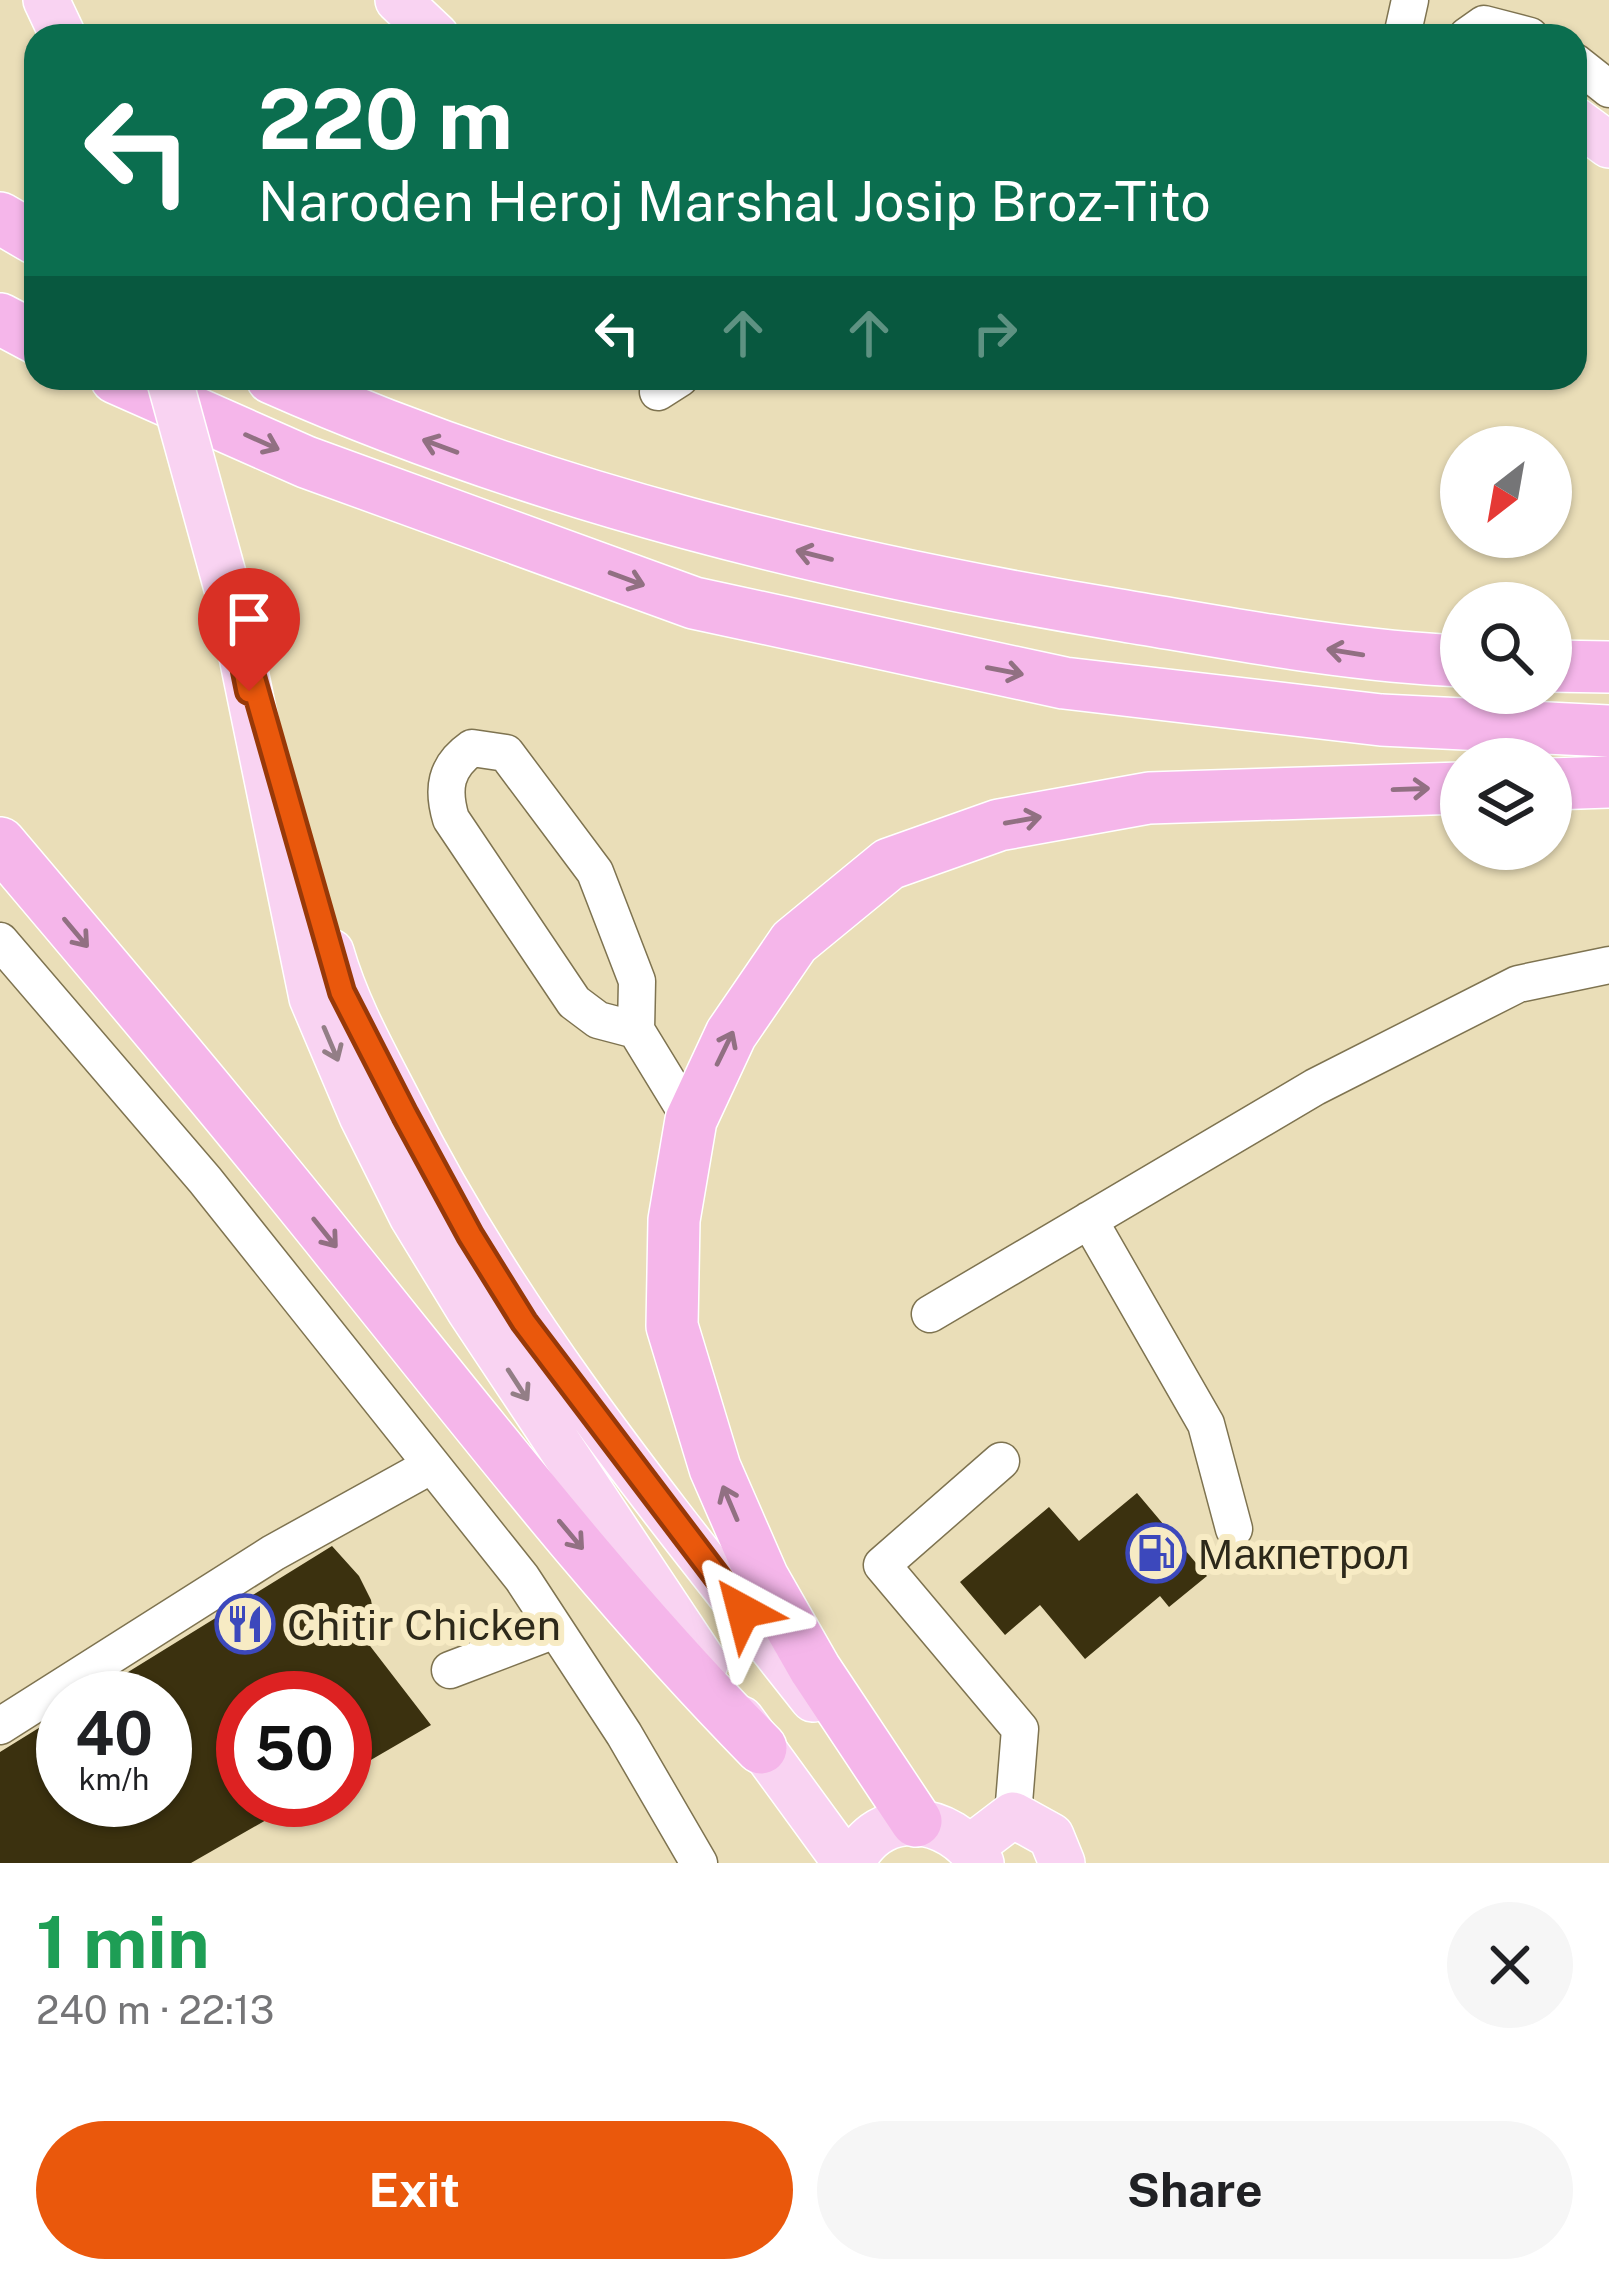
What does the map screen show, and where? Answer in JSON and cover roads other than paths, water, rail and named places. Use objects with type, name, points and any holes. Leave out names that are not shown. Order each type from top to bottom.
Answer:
[{"type":"highway","points":[[143,390],[307,462],[694,603],[1064,683],[1382,719],[1609,731]]},
{"type":"highway","points":[[299,390],[468,456],[644,512],[927,583],[1383,658],[1440,661]]},
{"type":"highway","points":[[309,390],[345,410]]},
{"type":"highway","points":[[1572,666],[1609,667]]},
{"type":"highway","points":[[916,1821],[815,1669],[763,1578],[715,1468],[672,1326],[674,1220],[692,1120],[731,1034],[794,942],[890,864],[999,825],[1149,798],[1440,789]]},
{"type":"highway","points":[[0,843],[234,1119],[571,1535],[693,1679],[760,1748]]},
{"type":"main road","points":[[398,0],[423,24]]},
{"type":"main road","points":[[172,390],[342,992],[470,1235],[524,1322],[664,1511],[875,1778],[916,1821]]},
{"type":"main road","points":[[231,603],[312,998],[362,1116],[412,1216],[470,1311],[760,1748],[849,1863],[883,1829],[916,1821],[947,1828],[976,1855],[1013,1815],[1051,1836],[1062,1863]]},
{"type":"street","points":[[636,1030],[598,1021],[574,1002],[451,819],[443,792],[455,759],[472,748],[506,753],[596,872],[637,981],[636,1030],[692,1120]]},
{"type":"street","points":[[0,940],[205,1180],[385,1400],[522,1578],[625,1734],[699,1863]]},
{"type":"street","points":[[930,1314],[1315,1087],[1518,984],[1609,965]]},
{"type":"street","points":[[1089,1220],[1207,1424],[1234,1529]]},
{"type":"street","points":[[1001,1461],[882,1565],[1020,1729],[1013,1815]]},
{"type":"street","points":[[0,1726],[393,1474],[432,1466]]},
{"type":"street","points":[[450,1670],[555,1630]]},
{"type":"place","name":"Макпетрол","points":[[1156,1553]]},
{"type":"place","name":"Chitir Chicken","points":[[245,1624]]}]
